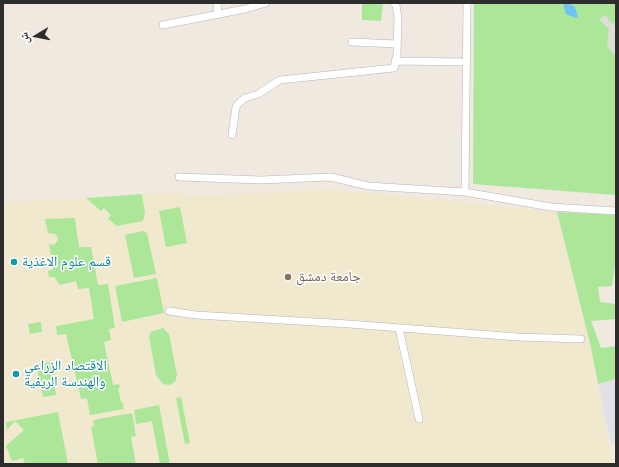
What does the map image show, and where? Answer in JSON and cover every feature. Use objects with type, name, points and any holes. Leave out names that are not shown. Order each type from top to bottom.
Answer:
[{"type":"street","points":[[217,3],[218,14]]},
{"type":"street","points":[[163,25],[245,9],[266,3]]},
{"type":"street","points":[[232,135],[236,107],[238,104],[245,98],[258,94],[273,83],[296,77],[394,68],[398,17],[396,5],[394,3]]},
{"type":"street","points":[[465,192],[467,3]]},
{"type":"street","points":[[352,42],[397,44]]},
{"type":"street","points":[[395,61],[467,62]]},
{"type":"street","points":[[179,177],[261,180],[331,177],[368,186],[465,192],[552,207],[616,211]]},
{"type":"street","points":[[169,311],[196,315],[518,337],[581,339]]},
{"type":"street","points":[[399,328],[419,419]]},
{"type":"shaded area","points":[[605,15],[612,24],[616,21],[616,56],[607,44],[609,29],[599,19]]},
{"type":"shaded area","name":"جامعة دمشق","points":[[331,189],[557,212],[590,343],[612,464],[3,464],[3,202],[177,193],[184,197]]},
{"type":"shaded area","points":[[616,379],[616,443],[611,444],[598,384]]},
{"type":"green space","points":[[362,3],[383,3],[381,21],[362,20]]},
{"type":"green space","points":[[474,3],[616,3],[616,195],[473,184]]},
{"type":"green space","points":[[142,194],[145,213],[143,221],[117,226],[108,219],[111,215],[104,208],[101,211],[86,198]]},
{"type":"green space","points":[[180,207],[187,243],[166,247],[159,211]]},
{"type":"green space","points":[[557,212],[616,215],[616,259],[612,286],[598,287],[600,302],[616,304],[616,319],[591,321],[601,348],[616,346],[616,379],[598,384],[590,343]]},
{"type":"green space","points":[[75,218],[79,247],[91,247],[98,285],[108,284],[115,328],[109,329],[111,340],[104,342],[113,385],[119,384],[120,388],[118,388],[124,409],[90,415],[87,398],[81,399],[66,334],[57,335],[56,326],[94,319],[89,288],[78,289],[76,281],[60,285],[54,277],[49,277],[48,271],[53,269],[49,244],[54,245],[58,240],[56,234],[48,233],[45,219]]},
{"type":"green space","points":[[143,231],[147,233],[156,274],[134,278],[125,235]]},
{"type":"green space","points":[[157,278],[164,313],[122,322],[115,286]]},
{"type":"green space","points":[[41,322],[42,332],[30,334],[28,324]]},
{"type":"green space","points":[[163,328],[169,334],[177,375],[175,382],[169,385],[163,384],[156,375],[149,337],[151,332]]},
{"type":"green space","points":[[50,362],[54,379],[40,383],[36,365]]},
{"type":"green space","points":[[54,383],[56,395],[43,397],[41,385]]},
{"type":"green space","points":[[181,397],[190,443],[185,444],[176,398]]},
{"type":"green space","points":[[159,405],[170,464],[160,464],[152,421],[136,424],[134,410]]},
{"type":"green space","points":[[58,412],[68,464],[25,464],[23,458],[12,461],[6,446],[24,430],[15,421],[7,430],[6,422]]},
{"type":"green space","points":[[132,413],[136,436],[131,437],[136,464],[98,464],[91,427],[94,426],[93,420]]},
{"type":"water","points":[[568,3],[575,7],[578,17],[576,18],[566,14],[563,4]]},
{"type":"place","name":"قسم علوم الاغذية","points":[[14,262]]},
{"type":"place","name":"جامعة دمشق","points":[[288,277]]},
{"type":"place","name":"الاقتصاد الزراعي والهندسة الريفية","points":[[16,374]]}]
